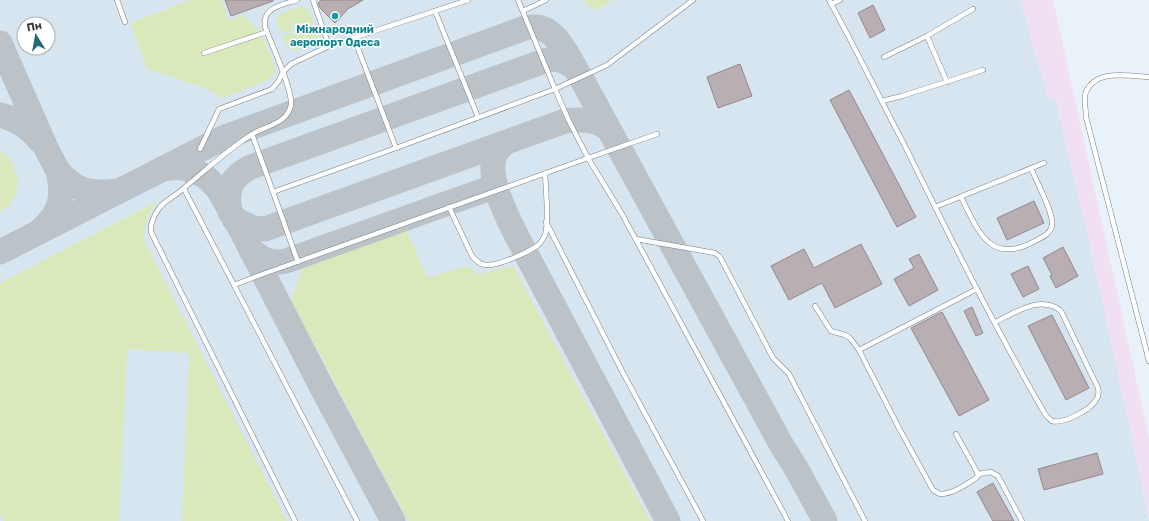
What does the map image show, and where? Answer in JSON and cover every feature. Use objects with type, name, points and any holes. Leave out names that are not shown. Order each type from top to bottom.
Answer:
[{"type":"lane","points":[[116,0],[125,22]]},
{"type":"lane","points":[[295,521],[151,232],[150,226],[154,216],[161,206],[184,189],[207,168],[252,134],[282,120],[287,115],[291,101],[283,72],[264,21],[272,9],[297,0]]},
{"type":"lane","points":[[314,0],[329,46]]},
{"type":"lane","points":[[200,149],[219,109],[272,89],[278,82],[283,72],[291,64],[329,46],[468,0]]},
{"type":"lane","points":[[518,0],[524,11],[568,119],[588,158],[636,239],[788,521]]},
{"type":"lane","points":[[524,11],[546,0]]},
{"type":"lane","points":[[273,192],[555,89],[608,65],[693,0]]},
{"type":"lane","points":[[840,0],[830,2],[851,39],[977,289],[995,322],[1049,419],[1057,422],[1062,421],[1089,408],[1093,404],[1098,395],[1098,388],[1061,311],[1046,304],[1040,304],[1031,306],[995,322]]},
{"type":"lane","points":[[884,57],[927,36],[973,9]]},
{"type":"lane","points":[[435,10],[478,117]]},
{"type":"lane","points":[[204,53],[267,32]]},
{"type":"lane","points":[[927,36],[947,82]]},
{"type":"lane","points":[[354,38],[396,148]]},
{"type":"lane","points":[[882,101],[983,70]]},
{"type":"lane","points":[[1149,77],[1108,76],[1092,82],[1085,96],[1086,117],[1149,362]]},
{"type":"lane","points":[[252,134],[298,262]]},
{"type":"lane","points":[[234,285],[658,134]]},
{"type":"lane","points":[[935,208],[1044,163]]},
{"type":"lane","points":[[961,197],[974,224],[990,245],[1002,250],[1029,244],[1049,233],[1052,225],[1050,214],[1031,168]]},
{"type":"lane","points":[[450,207],[468,250],[477,263],[494,265],[536,247],[542,240],[545,234],[546,222],[545,174]]},
{"type":"lane","points":[[184,189],[357,521]]},
{"type":"lane","points":[[546,222],[595,315],[622,371],[703,521]]},
{"type":"lane","points":[[636,239],[715,253],[720,257],[773,358],[789,374],[865,521]]},
{"type":"lane","points":[[859,350],[977,289]]},
{"type":"lane","points":[[815,306],[831,331],[850,338],[859,350],[933,490],[940,494],[950,492],[976,478],[978,474],[991,472],[998,476],[1022,521]]},
{"type":"lane","points":[[956,434],[978,474]]},
{"type":"shaded area","points":[[0,0],[1020,0],[1048,98],[1055,97],[1129,421],[1149,521],[0,521]]},
{"type":"shaded area","points":[[1020,0],[1053,0],[1149,438],[1149,518],[1089,242],[1055,97],[1048,98]]},
{"type":"green space","points":[[190,0],[222,0],[229,20],[244,15],[262,34],[276,71],[266,81],[222,98],[208,89],[147,69],[130,23]]},
{"type":"green space","points":[[584,0],[612,0],[597,10],[587,6]]},
{"type":"green space","points":[[302,6],[308,9],[314,21],[304,25],[298,22],[292,25],[292,30],[282,33],[277,21],[278,18],[286,11]]},
{"type":"green space","points":[[315,24],[319,37],[315,42],[295,50],[290,49],[287,46],[282,36],[293,32],[297,36],[303,34],[305,28]]},
{"type":"green space","points":[[0,151],[10,157],[18,179],[16,194],[9,206],[0,212]]},
{"type":"green space","points":[[159,200],[147,219],[144,240],[287,521],[182,521],[189,353],[127,349],[119,521],[4,521],[0,513],[0,283]]},
{"type":"green space","points":[[405,227],[427,277],[468,266],[478,274],[513,266],[650,521],[408,521],[291,300],[302,268]]},
{"type":"building","points":[[225,0],[273,0],[273,1],[231,16]]},
{"type":"building","name":"Міжнародний аеропорт Одеса","points":[[321,0],[363,0],[348,9],[335,23],[320,8],[318,3]]},
{"type":"building","points":[[873,5],[885,30],[870,38],[858,13]]},
{"type":"building","points":[[740,64],[752,96],[718,108],[707,77]]},
{"type":"building","points":[[849,90],[916,217],[897,227],[830,100]]},
{"type":"building","points":[[1034,201],[1044,223],[1007,240],[997,218]]},
{"type":"building","points":[[861,244],[882,284],[835,308],[822,283],[789,300],[771,266],[804,249],[814,268]]},
{"type":"building","points":[[1063,247],[1078,276],[1056,288],[1050,276],[1052,275],[1043,258]]},
{"type":"building","points":[[919,254],[938,290],[909,306],[894,279],[914,268],[909,259]]},
{"type":"building","points":[[1028,266],[1039,289],[1023,297],[1011,274]]},
{"type":"building","points":[[972,307],[983,333],[976,336],[964,311]]},
{"type":"building","points":[[942,312],[989,400],[959,416],[911,328]]},
{"type":"building","points":[[1052,315],[1089,388],[1066,400],[1028,326]]},
{"type":"building","points":[[1097,453],[1103,474],[1044,490],[1038,469]]},
{"type":"building","points":[[993,483],[1014,521],[993,521],[977,492]]},
{"type":"taxiway","points":[[0,252],[225,137],[525,28],[536,27],[553,35],[566,51],[781,444],[825,521]]},
{"type":"taxiway","points":[[0,43],[46,148],[58,171]]},
{"type":"taxiway","points":[[230,212],[229,191],[231,185],[238,175],[251,167],[547,60],[558,60],[575,68]]},
{"type":"taxiway","points":[[0,115],[12,119],[22,125],[32,132],[40,141]]},
{"type":"taxiway","points":[[234,219],[253,228],[265,229],[565,121],[587,120],[607,128]]},
{"type":"taxiway","points":[[504,143],[496,153],[493,165],[494,177],[501,202],[523,248],[668,521]]},
{"type":"taxiway","points":[[162,169],[179,167],[191,170],[205,176],[218,189],[241,230],[321,386],[393,521]]},
{"type":"taxiway","points":[[41,230],[53,217],[57,210],[61,196],[58,171],[71,183],[84,190],[99,192],[117,191]]},
{"type":"taxiway","points":[[251,250],[267,260],[276,262],[286,261],[496,186]]},
{"type":"place","name":"Міжнародний аеропорт Одеса","points":[[335,16]]}]
